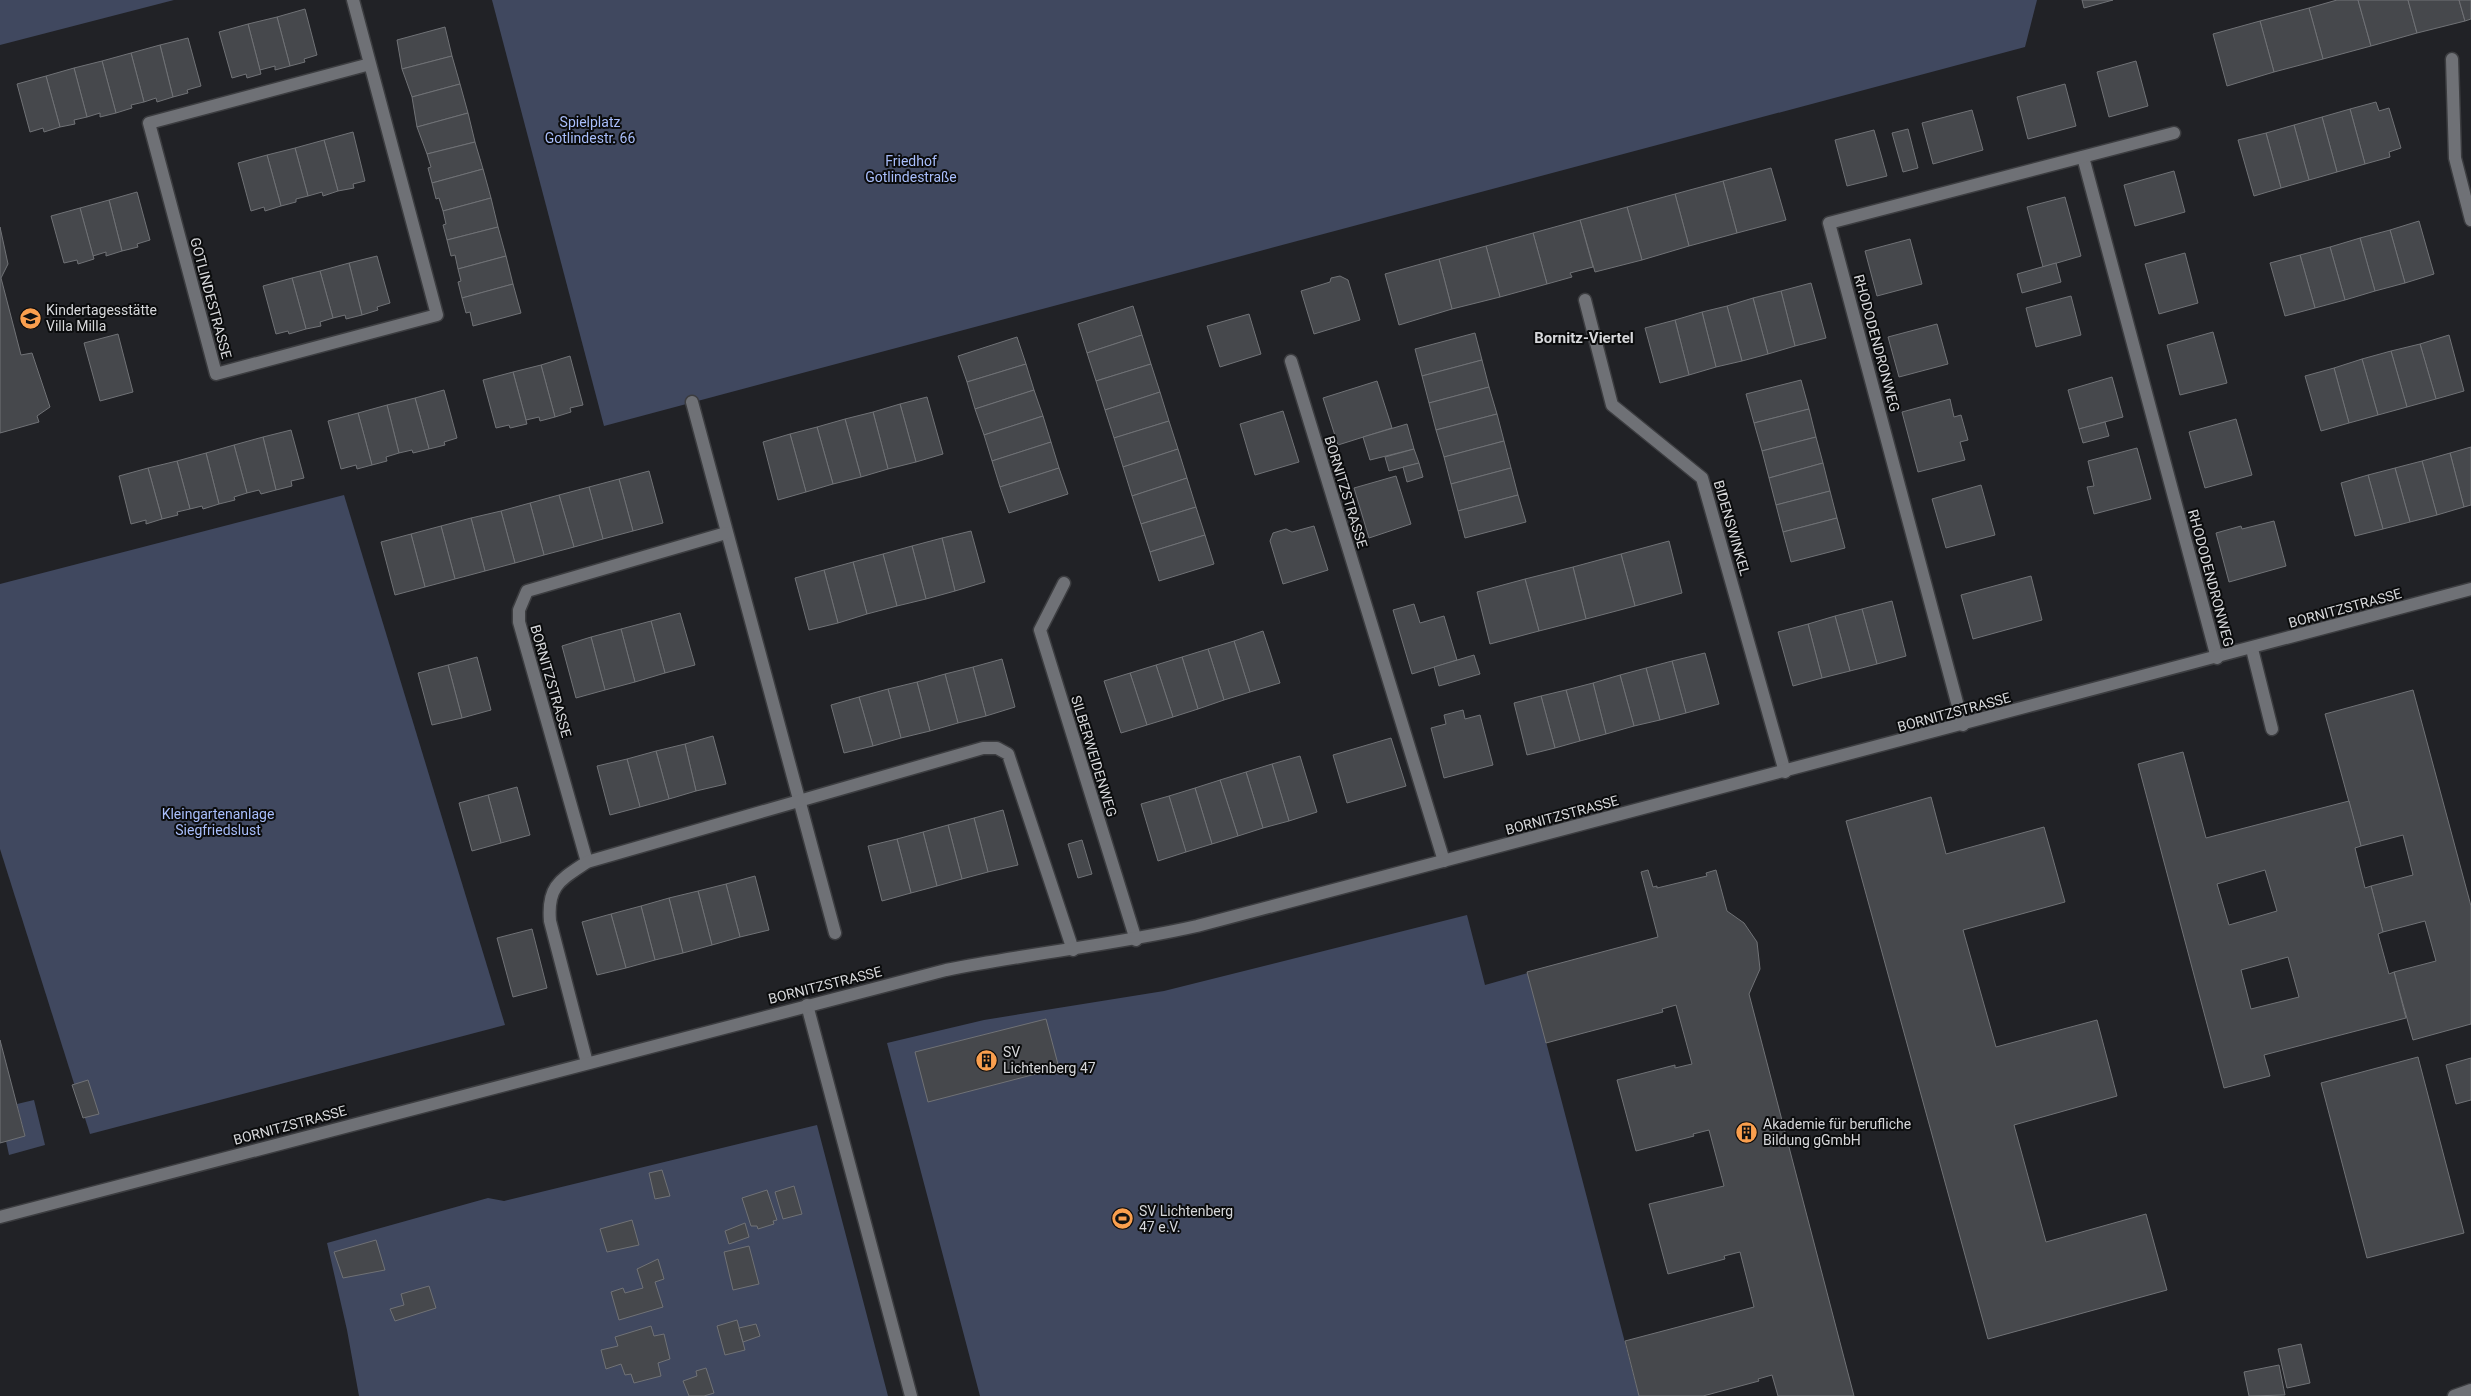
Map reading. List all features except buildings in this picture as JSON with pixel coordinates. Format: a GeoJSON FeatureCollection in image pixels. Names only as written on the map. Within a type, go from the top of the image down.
{"type":"FeatureCollection","features":[{"type":"Feature","properties":{"kind":"street","name":"GOTLINDESTRASSE"},"geometry":{"type":"LineString","coordinates":[[353,0],[438,315],[216,374],[149,123],[370,64]]}},
{"type":"Feature","properties":{"kind":"street"},"geometry":{"type":"LineString","coordinates":[[2452,59],[2455,158],[2471,220]]}},
{"type":"Feature","properties":{"kind":"street","name":"RHODODENDRONWEG"},"geometry":{"type":"LineString","coordinates":[[1963,725],[1829,223],[2174,133]]}},
{"type":"Feature","properties":{"kind":"street","name":"RHODODENDRONWEG"},"geometry":{"type":"LineString","coordinates":[[2083,157],[2218,658]]}},
{"type":"Feature","properties":{"kind":"street","name":"BIDENSWINKEL"},"geometry":{"type":"LineString","coordinates":[[1585,300],[1612,405],[1702,478],[1785,772]]}},
{"type":"Feature","properties":{"kind":"street","name":"BORNITZSTRASSE"},"geometry":{"type":"LineString","coordinates":[[1290,361],[1444,862]]}},
{"type":"Feature","properties":{"kind":"street"},"geometry":{"type":"LineString","coordinates":[[692,402],[835,934]]}},
{"type":"Feature","properties":{"kind":"street","name":"BORNITZSTRASSE"},"geometry":{"type":"LineString","coordinates":[[587,862],[519,622],[520,610],[527,591],[726,533]]}},
{"type":"Feature","properties":{"kind":"street","name":"SILBERWEIDENWEG"},"geometry":{"type":"LineString","coordinates":[[1064,583],[1040,630],[1136,940]]}},
{"type":"Feature","properties":{"kind":"street","name":"BORNITZSTRASSE"},"geometry":{"type":"LineString","coordinates":[[0,1217],[946,970],[999,960],[1136,940],[1444,862],[2252,649],[2471,589]]}},
{"type":"Feature","properties":{"kind":"street"},"geometry":{"type":"LineString","coordinates":[[2252,649],[2272,729]]}},
{"type":"Feature","properties":{"kind":"street"},"geometry":{"type":"LineString","coordinates":[[587,1063],[550,921],[548,902],[555,886],[587,862],[983,748],[997,748],[1008,754],[1073,950]]}},
{"type":"Feature","properties":{"kind":"street"},"geometry":{"type":"LineString","coordinates":[[807,1005],[911,1396]]}},
{"type":"Feature","properties":{"kind":"street"},"geometry":{"type":"LineString","coordinates":[[2454,1396],[2471,1390]]}},
{"type":"Feature","properties":{"kind":"green space"},"geometry":{"type":"Polygon","coordinates":[[[0,0],[174,0],[0,45],[0,0]]]}},
{"type":"Feature","properties":{"kind":"green space","name":"Friedhof Gotlindestraße"},"geometry":{"type":"Polygon","coordinates":[[[492,0],[2037,0],[2025,47],[604,426],[492,0]]]}},
{"type":"Feature","properties":{"kind":"green space","name":"Kleingartenanlage Siegfriedslust"},"geometry":{"type":"Polygon","coordinates":[[[344,495],[505,1025],[90,1134],[0,849],[0,584],[344,495]]]}},
{"type":"Feature","properties":{"kind":"green space"},"geometry":{"type":"Polygon","coordinates":[[[1467,915],[1485,985],[1528,973],[1639,1396],[980,1396],[887,1043],[984,1020],[1164,991],[1467,915]]]}},
{"type":"Feature","properties":{"kind":"green space"},"geometry":{"type":"Polygon","coordinates":[[[34,1100],[45,1145],[9,1155],[6,1141],[25,1136],[17,1104],[34,1100]]]}},
{"type":"Feature","properties":{"kind":"green space"},"geometry":{"type":"Polygon","coordinates":[[[817,1125],[888,1396],[359,1396],[347,1330],[327,1243],[488,1198],[504,1201],[817,1125]]]}},
{"type":"Feature","properties":{"kind":"place","name":"Kindertagesstätte Villa Milla"},"geometry":{"type":"Point","coordinates":[30,318]}},
{"type":"Feature","properties":{"kind":"place","name":"SV Lichtenberg 47"},"geometry":{"type":"Point","coordinates":[987,1060]}},
{"type":"Feature","properties":{"kind":"place","name":"Akademie für berufliche Bildung gGmbH"},"geometry":{"type":"Point","coordinates":[1747,1132]}},
{"type":"Feature","properties":{"kind":"place","name":"SV Lichtenberg 47 e.V."},"geometry":{"type":"Point","coordinates":[1123,1219]}},
{"type":"Feature","properties":{"kind":"district","name":"Bornitz-Viertel"},"geometry":{"type":"Point","coordinates":[1584,338]}},
{"type":"Feature","properties":{"kind":"park label","name":"Spielplatz Gotlindestr. 66"},"geometry":{"type":"Point","coordinates":[590,130]}}]}
